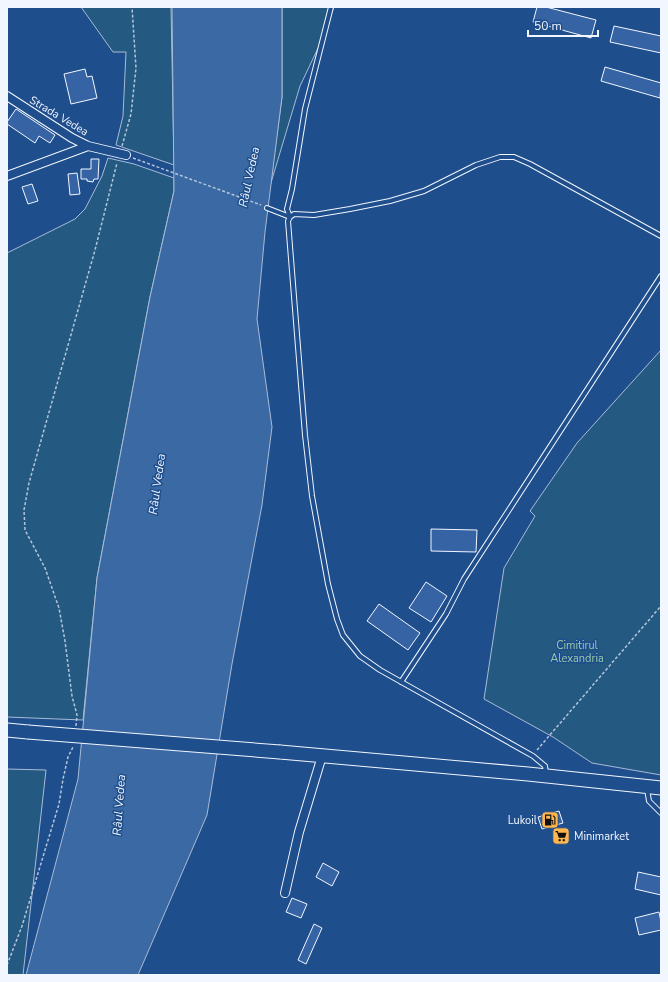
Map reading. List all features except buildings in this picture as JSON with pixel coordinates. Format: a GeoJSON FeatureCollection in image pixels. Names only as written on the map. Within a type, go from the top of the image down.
{"type":"FeatureCollection","features":[{"type":"Feature","properties":{"kind":"main road"},"geometry":{"type":"LineString","coordinates":[[7,730],[280,752],[661,788]]}},
{"type":"Feature","properties":{"kind":"street","name":"Strada Vedea"},"geometry":{"type":"LineString","coordinates":[[7,96],[66,134],[88,146],[123,154]]}},
{"type":"Feature","properties":{"kind":"street"},"geometry":{"type":"LineString","coordinates":[[7,176],[88,146]]}},
{"type":"Feature","properties":{"kind":"street"},"geometry":{"type":"LineString","coordinates":[[285,893],[299,832],[322,756]]}},
{"type":"Feature","properties":{"kind":"lane"},"geometry":{"type":"LineString","coordinates":[[290,217],[287,209],[292,189],[305,109],[331,7]]}},
{"type":"Feature","properties":{"kind":"lane"},"geometry":{"type":"LineString","coordinates":[[546,776],[547,772],[545,766],[533,756],[380,670],[360,656],[343,635],[337,619],[328,584],[312,496],[304,435],[288,221],[294,214],[314,215],[390,201],[424,191],[476,165],[500,157],[514,157],[530,164],[661,236]]}},
{"type":"Feature","properties":{"kind":"lane"},"geometry":{"type":"LineString","coordinates":[[267,208],[290,217]]}},
{"type":"Feature","properties":{"kind":"lane"},"geometry":{"type":"LineString","coordinates":[[401,682],[446,614],[468,573],[661,276]]}},
{"type":"Feature","properties":{"kind":"lane"},"geometry":{"type":"LineString","coordinates":[[647,787],[649,801],[661,813]]}},
{"type":"Feature","properties":{"kind":"path"},"geometry":{"type":"LineString","coordinates":[[76,729],[77,715],[72,696],[66,641],[59,608],[45,568],[25,530],[24,510],[29,483],[123,154],[131,114],[136,68],[132,7]]}},
{"type":"Feature","properties":{"kind":"path"},"geometry":{"type":"LineString","coordinates":[[123,154],[267,208]]}},
{"type":"Feature","properties":{"kind":"path"},"geometry":{"type":"LineString","coordinates":[[533,756],[661,606]]}},
{"type":"Feature","properties":{"kind":"path"},"geometry":{"type":"LineString","coordinates":[[7,965],[22,926],[57,812],[68,757],[75,743]]}},
{"type":"Feature","properties":{"kind":"green space"},"geometry":{"type":"Polygon","coordinates":[[[81,7],[171,7],[174,165],[116,145],[123,116],[126,52],[113,52],[81,7]]]}},
{"type":"Feature","properties":{"kind":"green space"},"geometry":{"type":"Polygon","coordinates":[[[282,7],[334,7],[320,44],[300,86],[270,186],[282,97],[282,7]]]}},
{"type":"Feature","properties":{"kind":"green space"},"geometry":{"type":"Polygon","coordinates":[[[108,158],[134,164],[174,178],[174,191],[150,297],[97,578],[83,720],[7,717],[7,253],[75,219],[85,209],[102,176],[108,158]]]}},
{"type":"Feature","properties":{"kind":"green space","name":"Cimitirul Alexandria"},"geometry":{"type":"Polygon","coordinates":[[[661,350],[661,775],[592,763],[553,737],[484,699],[504,568],[535,516],[530,511],[577,443],[661,350]]]}},
{"type":"Feature","properties":{"kind":"green space"},"geometry":{"type":"Polygon","coordinates":[[[7,769],[46,770],[23,975],[7,975],[7,769]]]}},
{"type":"Feature","properties":{"kind":"water","name":"Râul Vedea"},"geometry":{"type":"Polygon","coordinates":[[[172,7],[282,7],[282,97],[265,232],[257,319],[272,427],[262,505],[232,664],[207,815],[138,975],[26,975],[78,779],[97,578],[150,297],[174,191],[172,7]]]}},
{"type":"Feature","properties":{"kind":"place","name":"Lukoil"},"geometry":{"type":"Point","coordinates":[550,820]}},
{"type":"Feature","properties":{"kind":"place","name":"Minimarket"},"geometry":{"type":"Point","coordinates":[561,836]}}]}
